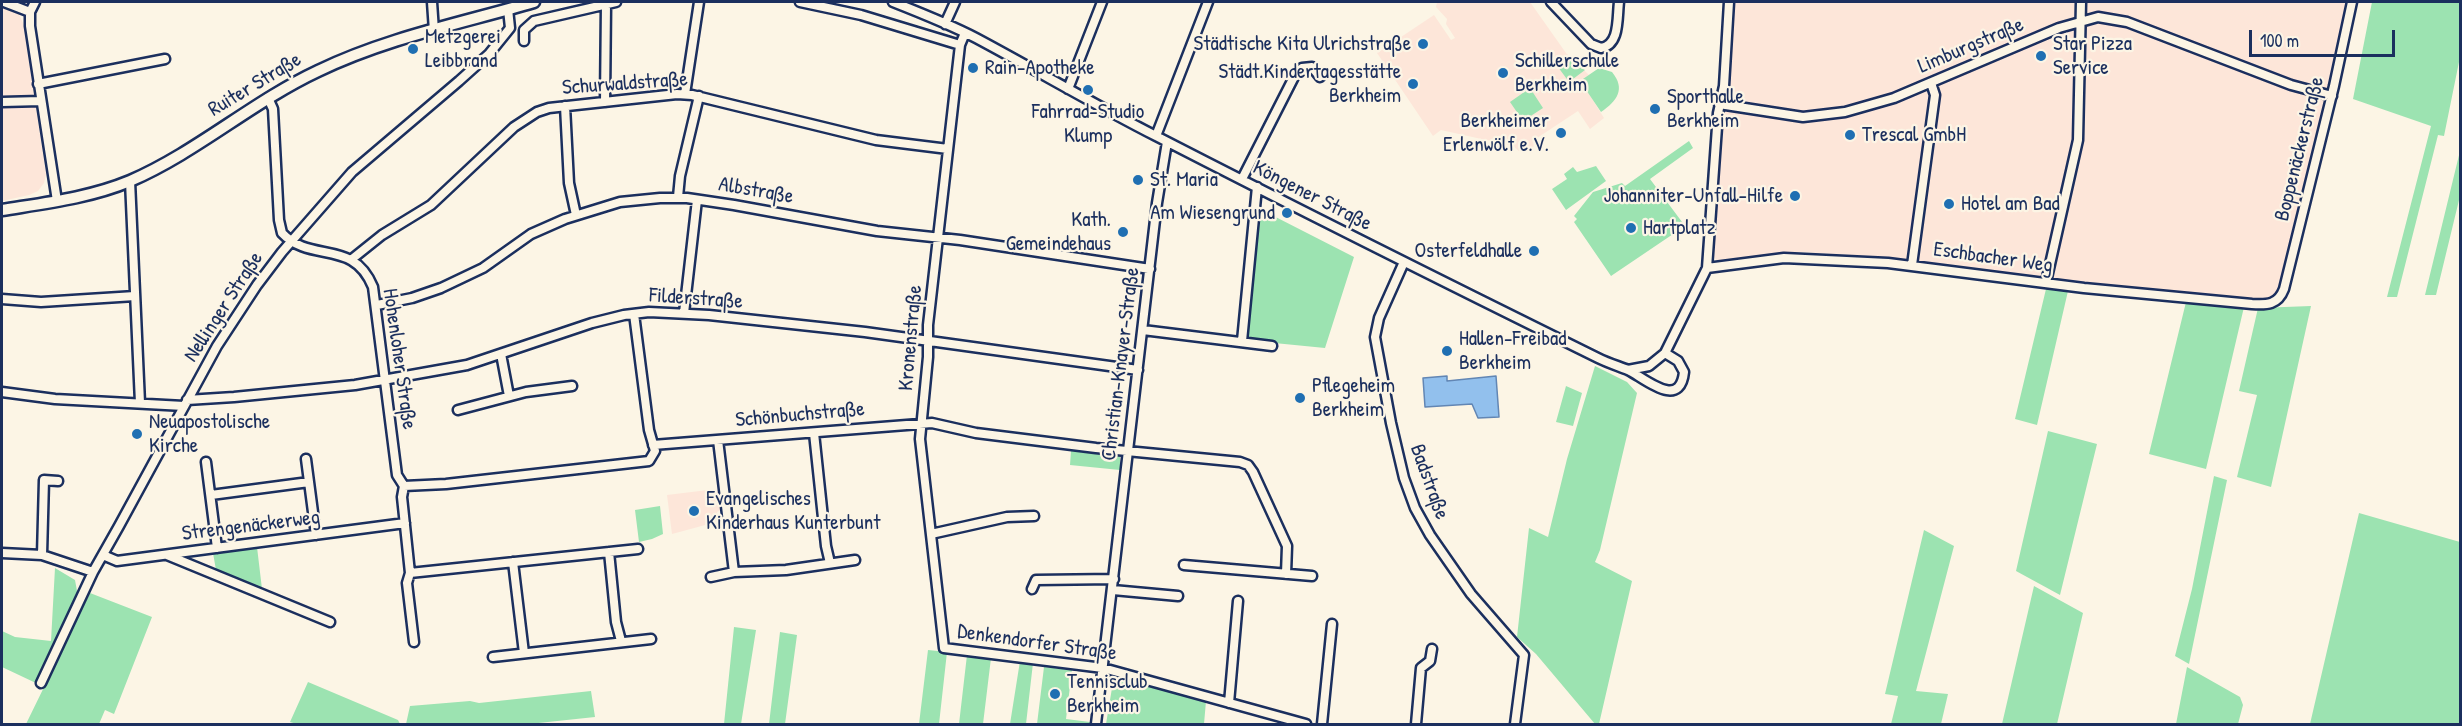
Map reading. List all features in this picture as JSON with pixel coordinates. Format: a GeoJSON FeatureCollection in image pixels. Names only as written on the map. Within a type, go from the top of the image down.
{"type":"FeatureCollection","features":[{"type":"Feature","properties":{"kind":"street"},"geometry":{"type":"LineString","coordinates":[[4,2],[30,12]]}},
{"type":"Feature","properties":{"kind":"street"},"geometry":{"type":"LineString","coordinates":[[35,2],[30,12],[30,26],[57,201]]}},
{"type":"Feature","properties":{"kind":"street"},"geometry":{"type":"LineString","coordinates":[[432,2],[434,30]]}},
{"type":"Feature","properties":{"kind":"street","name":"Ruiter Straße"},"geometry":{"type":"LineString","coordinates":[[2,210],[92,194],[130,181],[163,164],[268,98],[352,56],[534,2]]}},
{"type":"Feature","properties":{"kind":"street"},"geometry":{"type":"LineString","coordinates":[[524,41],[524,30],[531,22],[616,2]]}},
{"type":"Feature","properties":{"kind":"street"},"geometry":{"type":"LineString","coordinates":[[685,94],[699,2]]}},
{"type":"Feature","properties":{"kind":"street"},"geometry":{"type":"LineString","coordinates":[[800,2],[845,11],[960,45]]}},
{"type":"Feature","properties":{"kind":"street","name":"Köngener Straße"},"geometry":{"type":"LineString","coordinates":[[893,2],[965,33],[1167,142],[1538,329],[1617,367],[1628,370],[1660,389],[1675,389],[1683,380],[1684,372],[1678,361],[1665,353]]}},
{"type":"Feature","properties":{"kind":"street"},"geometry":{"type":"LineString","coordinates":[[945,24],[955,2]]}},
{"type":"Feature","properties":{"kind":"street"},"geometry":{"type":"LineString","coordinates":[[1068,89],[1102,2]]}},
{"type":"Feature","properties":{"kind":"street"},"geometry":{"type":"LineString","coordinates":[[1156,136],[1208,2]]}},
{"type":"Feature","properties":{"kind":"street"},"geometry":{"type":"LineString","coordinates":[[1551,2],[1591,44],[1601,48],[1609,46],[1614,40],[1619,2]]}},
{"type":"Feature","properties":{"kind":"street"},"geometry":{"type":"LineString","coordinates":[[1628,370],[1649,366],[1665,353],[1707,268],[1729,2]]}},
{"type":"Feature","properties":{"kind":"street"},"geometry":{"type":"LineString","coordinates":[[2046,282],[2078,140],[2081,2]]}},
{"type":"Feature","properties":{"kind":"street","name":"Boppenäckerstraße"},"geometry":{"type":"LineString","coordinates":[[2274,302],[2284,289],[2332,96],[2352,2]]}},
{"type":"Feature","properties":{"kind":"street"},"geometry":{"type":"LineString","coordinates":[[605,102],[606,4]]}},
{"type":"Feature","properties":{"kind":"street","name":"Nellinger Straße"},"geometry":{"type":"LineString","coordinates":[[41,683],[93,572],[238,312],[282,252],[352,172],[489,54],[510,28],[508,9]]}},
{"type":"Feature","properties":{"kind":"street","name":"Limburgstraße"},"geometry":{"type":"LineString","coordinates":[[1719,104],[1790,116],[1824,116],[1885,101],[2080,20],[2098,17],[2127,22],[2291,85],[2332,96]]}},
{"type":"Feature","properties":{"kind":"street","name":"Kronenstraße"},"geometry":{"type":"LineString","coordinates":[[944,648],[920,445],[928,325],[960,45],[965,33]]}},
{"type":"Feature","properties":{"kind":"street"},"geometry":{"type":"LineString","coordinates":[[38,84],[165,59]]}},
{"type":"Feature","properties":{"kind":"street"},"geometry":{"type":"LineString","coordinates":[[1242,179],[1296,73],[1302,68],[1312,67],[1320,77]]}},
{"type":"Feature","properties":{"kind":"street"},"geometry":{"type":"LineString","coordinates":[[1912,265],[1935,95],[1931,83]]}},
{"type":"Feature","properties":{"kind":"street","name":"Schurwaldstraße"},"geometry":{"type":"LineString","coordinates":[[352,258],[382,235],[431,205],[521,122],[544,109],[685,94],[876,140],[948,149]]}},
{"type":"Feature","properties":{"kind":"street"},"geometry":{"type":"LineString","coordinates":[[678,197],[680,176],[699,96]]}},
{"type":"Feature","properties":{"kind":"street"},"geometry":{"type":"LineString","coordinates":[[268,98],[273,109],[279,224],[284,235],[315,250],[352,258]]}},
{"type":"Feature","properties":{"kind":"street"},"geometry":{"type":"LineString","coordinates":[[2,102],[41,101]]}},
{"type":"Feature","properties":{"kind":"street"},"geometry":{"type":"LineString","coordinates":[[565,106],[569,183],[576,215]]}},
{"type":"Feature","properties":{"kind":"street","name":"Christian-Knayer-Straße"},"geometry":{"type":"LineString","coordinates":[[1096,724],[1167,142]]}},
{"type":"Feature","properties":{"kind":"street"},"geometry":{"type":"LineString","coordinates":[[130,181],[140,403]]}},
{"type":"Feature","properties":{"kind":"street"},"geometry":{"type":"LineString","coordinates":[[1242,341],[1257,188]]}},
{"type":"Feature","properties":{"kind":"street","name":"Albstraße"},"geometry":{"type":"LineString","coordinates":[[377,305],[412,298],[450,284],[483,268],[537,231],[576,215],[627,201],[678,197],[877,231],[1150,269]]}},
{"type":"Feature","properties":{"kind":"street"},"geometry":{"type":"LineString","coordinates":[[684,313],[697,200]]}},
{"type":"Feature","properties":{"kind":"street","name":"Hohenloher Straße"},"geometry":{"type":"LineString","coordinates":[[352,258],[372,283],[377,305],[397,475],[404,486],[402,494],[410,573],[407,583],[414,642]]}},
{"type":"Feature","properties":{"kind":"street","name":"Eschbacher Weg"},"geometry":{"type":"LineString","coordinates":[[1707,268],[1784,258],[1912,265],[2127,293],[2267,305],[2274,302]]}},
{"type":"Feature","properties":{"kind":"street","name":"Badstraße"},"geometry":{"type":"LineString","coordinates":[[1404,262],[1379,318],[1375,337],[1398,454],[1412,501],[1430,535],[1471,594],[1524,655],[1515,724]]}},
{"type":"Feature","properties":{"kind":"street"},"geometry":{"type":"LineString","coordinates":[[2,299],[41,302],[135,296]]}},
{"type":"Feature","properties":{"kind":"street","name":"Filderstraße"},"geometry":{"type":"LineString","coordinates":[[2,392],[55,399],[140,403],[186,403],[286,393],[385,380],[467,365],[592,323],[634,314],[684,313],[928,340],[1138,370]]}},
{"type":"Feature","properties":{"kind":"street"},"geometry":{"type":"LineString","coordinates":[[404,486],[645,462],[652,457],[655,451],[634,314]]}},
{"type":"Feature","properties":{"kind":"street"},"geometry":{"type":"LineString","coordinates":[[1143,330],[1272,346]]}},
{"type":"Feature","properties":{"kind":"street"},"geometry":{"type":"LineString","coordinates":[[501,354],[509,396]]}},
{"type":"Feature","properties":{"kind":"street"},"geometry":{"type":"LineString","coordinates":[[458,410],[509,396],[572,386]]}},
{"type":"Feature","properties":{"kind":"street","name":"Schönbuchstraße"},"geometry":{"type":"LineString","coordinates":[[653,445],[936,423],[976,433],[1128,452],[1240,462],[1248,465],[1287,546],[1286,574]]}},
{"type":"Feature","properties":{"kind":"street"},"geometry":{"type":"LineString","coordinates":[[814,433],[826,546],[830,563]]}},
{"type":"Feature","properties":{"kind":"street"},"geometry":{"type":"LineString","coordinates":[[718,441],[734,572]]}},
{"type":"Feature","properties":{"kind":"street"},"geometry":{"type":"LineString","coordinates":[[306,459],[316,535]]}},
{"type":"Feature","properties":{"kind":"street"},"geometry":{"type":"LineString","coordinates":[[206,462],[217,548]]}},
{"type":"Feature","properties":{"kind":"street"},"geometry":{"type":"LineString","coordinates":[[42,555],[44,480],[58,481]]}},
{"type":"Feature","properties":{"kind":"street"},"geometry":{"type":"LineString","coordinates":[[211,495],[309,482]]}},
{"type":"Feature","properties":{"kind":"street"},"geometry":{"type":"LineString","coordinates":[[931,534],[1007,517],[1034,516]]}},
{"type":"Feature","properties":{"kind":"street","name":"Strengenäckerweg"},"geometry":{"type":"LineString","coordinates":[[103,555],[117,561],[405,524]]}},
{"type":"Feature","properties":{"kind":"street"},"geometry":{"type":"LineString","coordinates":[[410,573],[638,549]]}},
{"type":"Feature","properties":{"kind":"street"},"geometry":{"type":"LineString","coordinates":[[609,552],[616,622],[621,641]]}},
{"type":"Feature","properties":{"kind":"street"},"geometry":{"type":"LineString","coordinates":[[2,553],[42,555],[93,572]]}},
{"type":"Feature","properties":{"kind":"street"},"geometry":{"type":"LineString","coordinates":[[166,555],[330,622]]}},
{"type":"Feature","properties":{"kind":"street"},"geometry":{"type":"LineString","coordinates":[[711,577],[734,572],[786,570],[855,560]]}},
{"type":"Feature","properties":{"kind":"street"},"geometry":{"type":"LineString","coordinates":[[513,562],[524,653]]}},
{"type":"Feature","properties":{"kind":"street"},"geometry":{"type":"LineString","coordinates":[[1184,565],[1312,576]]}},
{"type":"Feature","properties":{"kind":"street"},"geometry":{"type":"LineString","coordinates":[[1032,589],[1035,580],[1114,579]]}},
{"type":"Feature","properties":{"kind":"street"},"geometry":{"type":"LineString","coordinates":[[1113,590],[1178,596]]}},
{"type":"Feature","properties":{"kind":"street"},"geometry":{"type":"LineString","coordinates":[[1229,703],[1239,601]]}},
{"type":"Feature","properties":{"kind":"street"},"geometry":{"type":"LineString","coordinates":[[1322,724],[1332,624]]}},
{"type":"Feature","properties":{"kind":"street"},"geometry":{"type":"LineString","coordinates":[[494,657],[651,639]]}},
{"type":"Feature","properties":{"kind":"street","name":"Denkendorfer Straße"},"geometry":{"type":"LineString","coordinates":[[944,648],[1103,668],[1306,724]]}},
{"type":"Feature","properties":{"kind":"street"},"geometry":{"type":"LineString","coordinates":[[1416,724],[1421,668],[1430,661],[1432,649]]}},
{"type":"Feature","properties":{"kind":"shaded area","name":"Schillerschule Berkheim"},"geometry":{"type":"Polygon","coordinates":[[[1437,2],[1530,2],[1566,53],[1589,75],[1581,81],[1604,118],[1590,129],[1578,111],[1537,138],[1534,141],[1533,150],[1519,151],[1513,146],[1441,130],[1433,136],[1377,53],[1434,15],[1451,40],[1455,38],[1446,24],[1447,19],[1436,7],[1437,2]]]}},
{"type":"Feature","properties":{"kind":"shaded area"},"geometry":{"type":"Polygon","coordinates":[[[1733,2],[2348,2],[2331,82],[2279,288],[2268,298],[2250,298],[2099,284],[1903,259],[1802,252],[1775,253],[1718,262],[1714,257],[1718,185],[1723,118],[1727,99],[1733,2]]]}},
{"type":"Feature","properties":{"kind":"shaded area"},"geometry":{"type":"Polygon","coordinates":[[[2,6],[18,12],[23,23],[46,174],[44,183],[38,191],[2,201],[2,6]]]}},
{"type":"Feature","properties":{"kind":"shaded area","name":"Evangelisches Kinderhaus Kunterbunt"},"geometry":{"type":"Polygon","coordinates":[[[716,489],[719,492],[721,510],[717,512],[720,521],[672,534],[667,495],[716,489]]]}},
{"type":"Feature","properties":{"kind":"green space"},"geometry":{"type":"Polygon","coordinates":[[[2372,2],[2460,2],[2460,57],[2444,136],[2438,135],[2397,297],[2387,297],[2431,126],[2353,99],[2372,2]]]}},
{"type":"Feature","properties":{"kind":"green space"},"geometry":{"type":"Polygon","coordinates":[[[1571,57],[1585,70],[1569,82],[1558,67],[1571,57]]]}},
{"type":"Feature","properties":{"kind":"green space"},"geometry":{"type":"Polygon","coordinates":[[[1599,68],[1612,72],[1619,89],[1615,99],[1601,112],[1580,81],[1599,68]]]}},
{"type":"Feature","properties":{"kind":"green space"},"geometry":{"type":"Polygon","coordinates":[[[1530,88],[1543,108],[1523,121],[1510,102],[1530,88]]]}},
{"type":"Feature","properties":{"kind":"green space","name":"Hartplatz"},"geometry":{"type":"Polygon","coordinates":[[[1689,141],[1693,148],[1650,179],[1685,226],[1611,276],[1574,222],[1577,219],[1574,216],[1593,192],[1622,183],[1625,186],[1689,141]]]}},
{"type":"Feature","properties":{"kind":"green space"},"geometry":{"type":"Polygon","coordinates":[[[2460,151],[2460,196],[2436,295],[2425,295],[2460,151]]]}},
{"type":"Feature","properties":{"kind":"green space"},"geometry":{"type":"Polygon","coordinates":[[[1596,166],[1606,181],[1566,210],[1552,189],[1567,179],[1564,174],[1573,167],[1577,172],[1596,166]]]}},
{"type":"Feature","properties":{"kind":"green space"},"geometry":{"type":"Polygon","coordinates":[[[1258,208],[1354,257],[1325,348],[1254,341],[1247,336],[1258,208]]]}},
{"type":"Feature","properties":{"kind":"green space"},"geometry":{"type":"Polygon","coordinates":[[[2046,289],[2068,291],[2037,425],[2015,419],[2046,289]]]}},
{"type":"Feature","properties":{"kind":"green space"},"geometry":{"type":"Polygon","coordinates":[[[2186,302],[2244,307],[2206,469],[2149,454],[2186,302]]]}},
{"type":"Feature","properties":{"kind":"green space"},"geometry":{"type":"Polygon","coordinates":[[[2311,306],[2271,487],[2237,477],[2257,395],[2239,391],[2258,308],[2311,306]]]}},
{"type":"Feature","properties":{"kind":"green space"},"geometry":{"type":"Polygon","coordinates":[[[1595,366],[1627,382],[1637,393],[1600,550],[1595,562],[1632,581],[1599,724],[1595,724],[1536,654],[1517,637],[1529,528],[1548,537],[1567,459],[1595,366]]]}},
{"type":"Feature","properties":{"kind":"green space"},"geometry":{"type":"Polygon","coordinates":[[[1566,386],[1582,393],[1573,426],[1556,422],[1566,386]]]}},
{"type":"Feature","properties":{"kind":"green space"},"geometry":{"type":"Polygon","coordinates":[[[2048,431],[2097,444],[2060,595],[2016,571],[2048,431]]]}},
{"type":"Feature","properties":{"kind":"green space"},"geometry":{"type":"Polygon","coordinates":[[[1071,451],[1120,456],[1120,470],[1070,465],[1071,451]]]}},
{"type":"Feature","properties":{"kind":"green space"},"geometry":{"type":"Polygon","coordinates":[[[2214,476],[2227,480],[2189,664],[2175,656],[2192,589],[2214,476]]]}},
{"type":"Feature","properties":{"kind":"green space"},"geometry":{"type":"Polygon","coordinates":[[[660,506],[663,534],[639,542],[635,510],[660,506]]]}},
{"type":"Feature","properties":{"kind":"green space"},"geometry":{"type":"Polygon","coordinates":[[[2359,513],[2460,542],[2460,724],[2310,724],[2359,513]]]}},
{"type":"Feature","properties":{"kind":"green space"},"geometry":{"type":"Polygon","coordinates":[[[1924,530],[1954,546],[1916,691],[1948,694],[1941,724],[1891,724],[1898,696],[1885,694],[1924,530]]]}},
{"type":"Feature","properties":{"kind":"green space"},"geometry":{"type":"Polygon","coordinates":[[[257,547],[262,589],[216,570],[213,553],[257,547]]]}},
{"type":"Feature","properties":{"kind":"green space"},"geometry":{"type":"Polygon","coordinates":[[[55,568],[75,580],[79,592],[38,684],[2,667],[2,631],[15,637],[51,641],[55,568]]]}},
{"type":"Feature","properties":{"kind":"green space"},"geometry":{"type":"Polygon","coordinates":[[[2034,586],[2083,613],[2057,724],[2002,724],[2034,586]]]}},
{"type":"Feature","properties":{"kind":"green space"},"geometry":{"type":"Polygon","coordinates":[[[90,593],[152,617],[114,714],[105,710],[99,724],[26,724],[90,593]]]}},
{"type":"Feature","properties":{"kind":"green space"},"geometry":{"type":"Polygon","coordinates":[[[734,627],[756,630],[741,724],[724,724],[734,627]]]}},
{"type":"Feature","properties":{"kind":"green space"},"geometry":{"type":"Polygon","coordinates":[[[780,632],[797,635],[785,724],[769,724],[780,632]]]}},
{"type":"Feature","properties":{"kind":"green space"},"geometry":{"type":"Polygon","coordinates":[[[928,650],[947,652],[939,724],[919,724],[928,650]]]}},
{"type":"Feature","properties":{"kind":"green space"},"geometry":{"type":"Polygon","coordinates":[[[967,655],[991,658],[983,724],[959,724],[967,655]]]}},
{"type":"Feature","properties":{"kind":"green space"},"geometry":{"type":"Polygon","coordinates":[[[1020,661],[1033,663],[1026,724],[1010,724],[1020,661]]]}},
{"type":"Feature","properties":{"kind":"green space","name":"Tennisclub Berkheim"},"geometry":{"type":"Polygon","coordinates":[[[1044,667],[1072,670],[1066,719],[1090,722],[1090,724],[1037,724],[1044,667]]]}},
{"type":"Feature","properties":{"kind":"green space"},"geometry":{"type":"Polygon","coordinates":[[[2187,667],[2240,697],[2243,705],[2238,724],[2176,724],[2187,667]]]}},
{"type":"Feature","properties":{"kind":"green space"},"geometry":{"type":"Polygon","coordinates":[[[1114,676],[1206,701],[1204,724],[1106,724],[1114,676]]]}},
{"type":"Feature","properties":{"kind":"green space"},"geometry":{"type":"Polygon","coordinates":[[[308,682],[398,720],[400,724],[297,724],[290,722],[308,682]]]}},
{"type":"Feature","properties":{"kind":"green space"},"geometry":{"type":"Polygon","coordinates":[[[591,691],[595,717],[529,724],[406,724],[410,706],[470,701],[479,703],[591,691]]]}},
{"type":"Feature","properties":{"kind":"water"},"geometry":{"type":"Polygon","coordinates":[[[1447,376],[1447,381],[1496,376],[1499,417],[1478,418],[1472,404],[1425,407],[1423,378],[1447,376]]]}},
{"type":"Feature","properties":{"kind":"place","name":"Städtische Kita Ulrichstraße"},"geometry":{"type":"Point","coordinates":[1423,44]}},
{"type":"Feature","properties":{"kind":"place","name":"Metzgerei Leibbrand"},"geometry":{"type":"Point","coordinates":[413,49]}},
{"type":"Feature","properties":{"kind":"place","name":"Star Pizza Service"},"geometry":{"type":"Point","coordinates":[2041,56]}},
{"type":"Feature","properties":{"kind":"place","name":"Rain-Apotheke"},"geometry":{"type":"Point","coordinates":[973,68]}},
{"type":"Feature","properties":{"kind":"place","name":"Schillerschule Berkheim"},"geometry":{"type":"Point","coordinates":[1503,73]}},
{"type":"Feature","properties":{"kind":"place","name":"Städt.Kindertagesstätte Berkheim"},"geometry":{"type":"Point","coordinates":[1413,84]}},
{"type":"Feature","properties":{"kind":"place","name":"Fahrrad-Studio Klump"},"geometry":{"type":"Point","coordinates":[1088,90]}},
{"type":"Feature","properties":{"kind":"place","name":"Sporthalle Berkheim"},"geometry":{"type":"Point","coordinates":[1655,109]}},
{"type":"Feature","properties":{"kind":"place","name":"Berkheimer Erlenwölf e.V."},"geometry":{"type":"Point","coordinates":[1561,133]}},
{"type":"Feature","properties":{"kind":"place","name":"Trescal GmbH"},"geometry":{"type":"Point","coordinates":[1850,135]}},
{"type":"Feature","properties":{"kind":"place","name":"St. Maria"},"geometry":{"type":"Point","coordinates":[1138,180]}},
{"type":"Feature","properties":{"kind":"place","name":"Johanniter-Unfall-Hilfe"},"geometry":{"type":"Point","coordinates":[1795,196]}},
{"type":"Feature","properties":{"kind":"place","name":"Hotel am Bad"},"geometry":{"type":"Point","coordinates":[1949,204]}},
{"type":"Feature","properties":{"kind":"place","name":"Am Wiesengrund"},"geometry":{"type":"Point","coordinates":[1287,213]}},
{"type":"Feature","properties":{"kind":"place","name":"Hartplatz"},"geometry":{"type":"Point","coordinates":[1631,228]}},
{"type":"Feature","properties":{"kind":"place","name":"Kath. Gemeindehaus"},"geometry":{"type":"Point","coordinates":[1123,232]}},
{"type":"Feature","properties":{"kind":"place","name":"Osterfeldhalle"},"geometry":{"type":"Point","coordinates":[1534,251]}},
{"type":"Feature","properties":{"kind":"place","name":"Hallen-Freibad Berkheim"},"geometry":{"type":"Point","coordinates":[1447,351]}},
{"type":"Feature","properties":{"kind":"place","name":"Pflegeheim Berkheim"},"geometry":{"type":"Point","coordinates":[1300,398]}},
{"type":"Feature","properties":{"kind":"place","name":"Neuapostolische Kirche"},"geometry":{"type":"Point","coordinates":[137,434]}},
{"type":"Feature","properties":{"kind":"place","name":"Evangelisches Kinderhaus Kunterbunt"},"geometry":{"type":"Point","coordinates":[694,511]}},
{"type":"Feature","properties":{"kind":"place","name":"Tennisclub Berkheim"},"geometry":{"type":"Point","coordinates":[1055,694]}}]}
